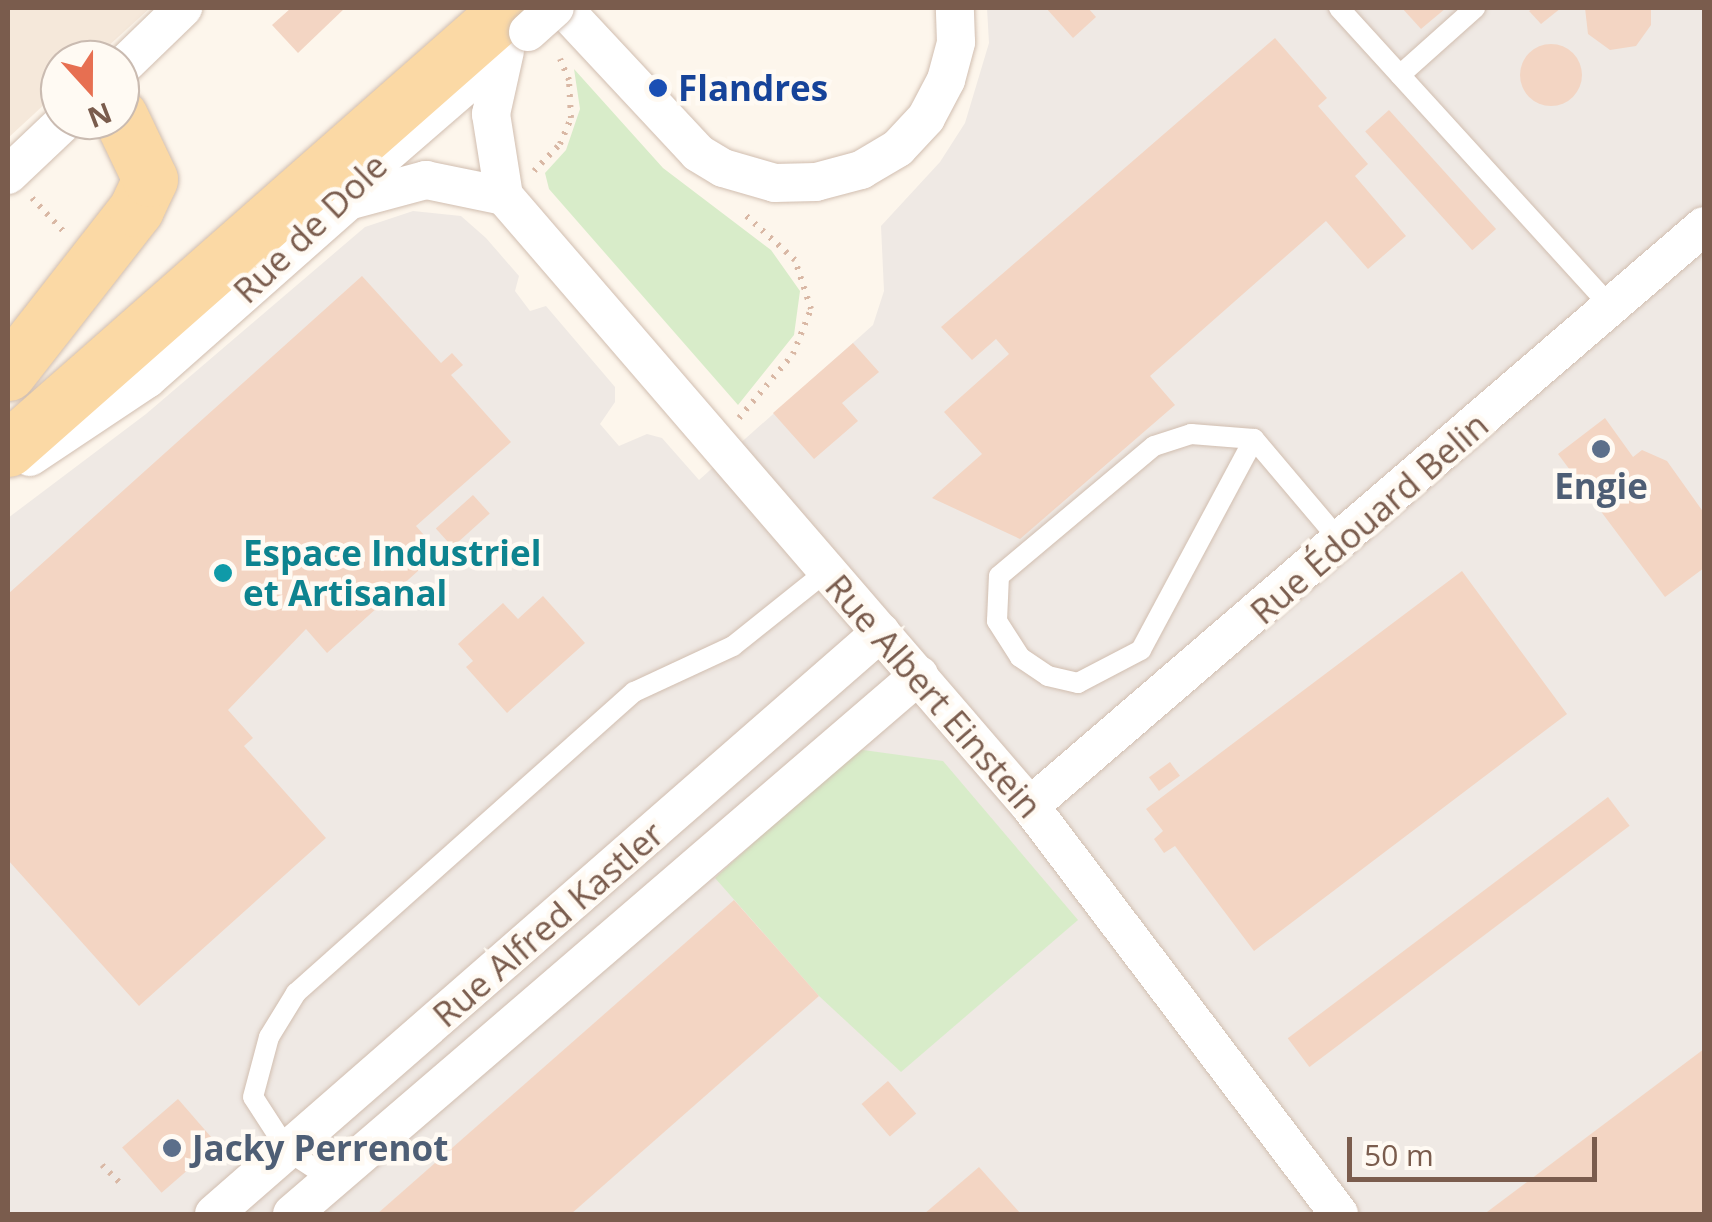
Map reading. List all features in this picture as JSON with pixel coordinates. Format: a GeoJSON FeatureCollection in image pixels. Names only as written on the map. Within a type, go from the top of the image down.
{"type":"FeatureCollection","features":[{"type":"Feature","properties":{"kind":"main road","name":"Rue de Dole"},"geometry":{"type":"LineString","coordinates":[[8,405],[454,8]]}},
{"type":"Feature","properties":{"kind":"main road","name":"Rue de Dole"},"geometry":{"type":"LineString","coordinates":[[8,449],[541,25]]}},
{"type":"Feature","properties":{"kind":"main road"},"geometry":{"type":"LineString","coordinates":[[8,373],[136,209],[150,178],[132,140]]}},
{"type":"Feature","properties":{"kind":"street"},"geometry":{"type":"LineString","coordinates":[[140,50],[183,8]]}},
{"type":"Feature","properties":{"kind":"street"},"geometry":{"type":"LineString","coordinates":[[348,201],[426,180],[515,188],[491,114],[541,25],[698,152],[746,177],[816,182],[862,170],[898,148],[926,118],[946,80],[956,42],[955,8]]}},
{"type":"Feature","properties":{"kind":"street","name":"Rue de Dole"},"geometry":{"type":"LineString","coordinates":[[8,472],[147,379],[348,201],[368,170],[541,25]]}},
{"type":"Feature","properties":{"kind":"street"},"geometry":{"type":"LineString","coordinates":[[8,174],[45,140]]}},
{"type":"Feature","properties":{"kind":"street","name":"Rue Albert Einstein"},"geometry":{"type":"LineString","coordinates":[[515,188],[715,444],[1030,806],[1339,1214]]}},
{"type":"Feature","properties":{"kind":"street","name":"Rue Édouard Belin"},"geometry":{"type":"LineString","coordinates":[[1030,806],[1704,226]]}},
{"type":"Feature","properties":{"kind":"street","name":"Rue Alfred Kastler"},"geometry":{"type":"LineString","coordinates":[[214,1214],[881,632]]}},
{"type":"Feature","properties":{"kind":"street","name":"Rue Alfred Kastler"},"geometry":{"type":"LineString","coordinates":[[292,1214],[919,675]]}},
{"type":"Feature","properties":{"kind":"lane"},"geometry":{"type":"LineString","coordinates":[[1340,8],[1612,308]]}},
{"type":"Feature","properties":{"kind":"lane"},"geometry":{"type":"LineString","coordinates":[[1400,74],[1475,8]]}},
{"type":"Feature","properties":{"kind":"lane"},"geometry":{"type":"LineString","coordinates":[[1254,439],[1141,650],[1078,683],[1048,676],[1020,657],[997,621],[999,576],[1154,446],[1191,434],[1254,439],[1341,542]]}},
{"type":"Feature","properties":{"kind":"lane"},"geometry":{"type":"LineString","coordinates":[[332,1180],[288,1152],[253,1097],[269,1037],[296,993],[634,692],[733,646],[827,571]]}},
{"type":"Feature","properties":{"kind":"path"},"geometry":{"type":"LineString","coordinates":[[515,188],[560,144],[572,118],[569,80],[541,25]]}},
{"type":"Feature","properties":{"kind":"path"},"geometry":{"type":"LineString","coordinates":[[8,174],[65,233],[54,244]]}},
{"type":"Feature","properties":{"kind":"path"},"geometry":{"type":"LineString","coordinates":[[715,444],[794,354],[811,309],[806,279],[795,260],[734,207]]}},
{"type":"Feature","properties":{"kind":"path"},"geometry":{"type":"LineString","coordinates":[[102,1165],[119,1182]]}},
{"type":"Feature","properties":{"kind":"shaded area"},"geometry":{"type":"Polygon","coordinates":[[[8,8],[150,8],[115,40],[40,40],[40,108],[8,138],[8,8]]]}},
{"type":"Feature","properties":{"kind":"shaded area"},"geometry":{"type":"Polygon","coordinates":[[[987,8],[1704,8],[1704,1214],[8,1214],[8,518],[146,414],[365,227],[413,211],[461,216],[486,238],[519,276],[515,291],[530,311],[546,306],[615,387],[615,402],[600,424],[619,446],[647,434],[662,438],[699,480],[873,325],[884,291],[881,226],[940,162],[965,123],[989,43],[987,8]]]}},
{"type":"Feature","properties":{"kind":"green space"},"geometry":{"type":"Polygon","coordinates":[[[574,69],[663,168],[771,250],[800,291],[794,335],[738,405],[549,189],[545,173],[566,150],[580,109],[574,69]]]}},
{"type":"Feature","properties":{"kind":"green space"},"geometry":{"type":"Polygon","coordinates":[[[856,749],[943,761],[1078,920],[901,1072],[819,996],[715,878],[856,749]]]}},
{"type":"Feature","properties":{"kind":"building"},"geometry":{"type":"Polygon","coordinates":[[[291,8],[345,8],[298,53],[272,25],[291,8]]]}},
{"type":"Feature","properties":{"kind":"building"},"geometry":{"type":"Polygon","coordinates":[[[1046,8],[1088,8],[1096,17],[1073,38],[1046,8]]]}},
{"type":"Feature","properties":{"kind":"building"},"geometry":{"type":"Polygon","coordinates":[[[1402,8],[1446,8],[1421,29],[1402,8]]]}},
{"type":"Feature","properties":{"kind":"building"},"geometry":{"type":"Polygon","coordinates":[[[1561,8],[1541,24],[1529,11],[1561,8]]]}},
{"type":"Feature","properties":{"kind":"building"},"geometry":{"type":"Polygon","coordinates":[[[1585,8],[1651,8],[1651,25],[1636,46],[1610,50],[1588,34],[1585,8]]]}},
{"type":"Feature","properties":{"kind":"building"},"geometry":{"type":"Polygon","coordinates":[[[1275,38],[1327,98],[1318,106],[1368,164],[1355,176],[1406,236],[1368,269],[1326,221],[1150,376],[1175,405],[1020,539],[932,498],[982,454],[944,412],[1009,354],[996,339],[972,360],[941,327],[1275,38]]]}},
{"type":"Feature","properties":{"kind":"building"},"geometry":{"type":"Polygon","coordinates":[[[1551,44],[1573,53],[1582,75],[1573,97],[1551,106],[1529,97],[1520,75],[1529,53],[1551,44]]]}},
{"type":"Feature","properties":{"kind":"building"},"geometry":{"type":"Polygon","coordinates":[[[1389,110],[1496,229],[1472,250],[1365,131],[1389,110]]]}},
{"type":"Feature","properties":{"kind":"building","name":"Espace Industriel et Artisanal"},"geometry":{"type":"Polygon","coordinates":[[[362,276],[441,363],[452,353],[463,365],[451,375],[511,442],[416,526],[439,552],[327,653],[306,629],[228,710],[253,738],[244,746],[326,838],[139,1006],[8,860],[8,594],[362,276]]]}},
{"type":"Feature","properties":{"kind":"building"},"geometry":{"type":"Polygon","coordinates":[[[853,343],[879,372],[842,403],[858,421],[814,459],[773,413],[853,343]]]}},
{"type":"Feature","properties":{"kind":"building"},"geometry":{"type":"Polygon","coordinates":[[[1605,418],[1633,457],[1642,450],[1667,461],[1704,513],[1704,568],[1665,597],[1558,454],[1605,418]]]}},
{"type":"Feature","properties":{"kind":"building"},"geometry":{"type":"Polygon","coordinates":[[[473,495],[490,514],[453,547],[436,528],[473,495]]]}},
{"type":"Feature","properties":{"kind":"building"},"geometry":{"type":"Polygon","coordinates":[[[1462,571],[1567,714],[1254,951],[1175,846],[1164,853],[1154,839],[1163,831],[1146,809],[1462,571]]]}},
{"type":"Feature","properties":{"kind":"building"},"geometry":{"type":"Polygon","coordinates":[[[543,596],[585,643],[507,713],[466,667],[473,661],[458,644],[503,603],[518,619],[543,596]]]}},
{"type":"Feature","properties":{"kind":"building"},"geometry":{"type":"Polygon","coordinates":[[[1170,762],[1180,776],[1159,791],[1149,777],[1170,762]]]}},
{"type":"Feature","properties":{"kind":"building"},"geometry":{"type":"Polygon","coordinates":[[[1608,797],[1630,826],[1309,1067],[1288,1038],[1608,797]]]}},
{"type":"Feature","properties":{"kind":"building"},"geometry":{"type":"Polygon","coordinates":[[[734,900],[819,996],[571,1214],[377,1214],[734,900]]]}},
{"type":"Feature","properties":{"kind":"building"},"geometry":{"type":"Polygon","coordinates":[[[1704,1049],[1704,1214],[1487,1212],[1704,1049]]]}},
{"type":"Feature","properties":{"kind":"building"},"geometry":{"type":"Polygon","coordinates":[[[888,1081],[916,1113],[890,1136],[862,1104],[888,1081]]]}},
{"type":"Feature","properties":{"kind":"building","name":"Jacky Perrenot"},"geometry":{"type":"Polygon","coordinates":[[[178,1099],[217,1144],[162,1193],[122,1148],[178,1099]]]}},
{"type":"Feature","properties":{"kind":"building"},"geometry":{"type":"Polygon","coordinates":[[[979,1167],[1021,1214],[924,1214],[979,1167]]]}},
{"type":"Feature","properties":{"kind":"place","name":"Flandres"},"geometry":{"type":"Point","coordinates":[658,88]}},
{"type":"Feature","properties":{"kind":"place","name":"Engie"},"geometry":{"type":"Point","coordinates":[1601,449]}},
{"type":"Feature","properties":{"kind":"place","name":"Espace Industriel et Artisanal"},"geometry":{"type":"Point","coordinates":[223,573]}},
{"type":"Feature","properties":{"kind":"place","name":"Jacky Perrenot"},"geometry":{"type":"Point","coordinates":[172,1148]}}]}
